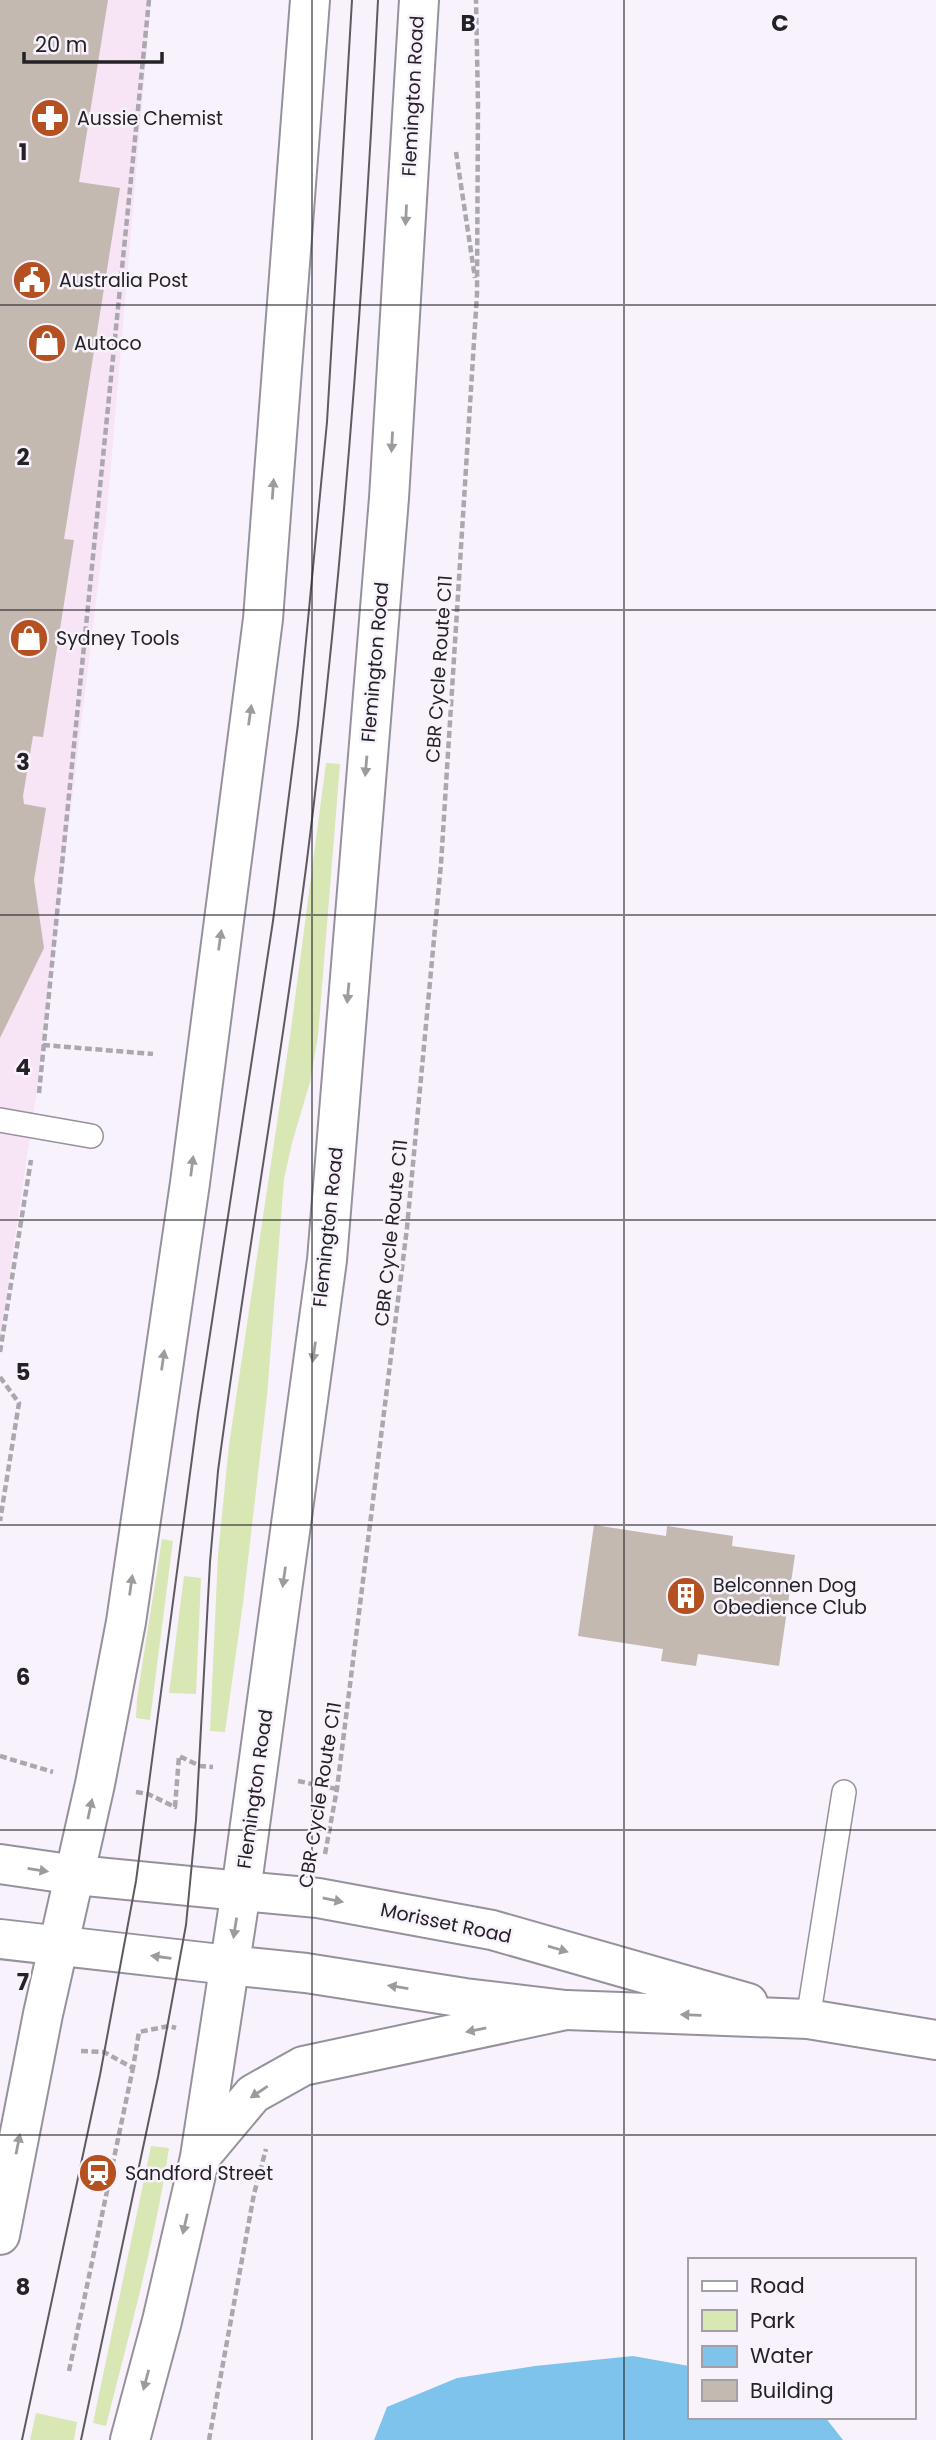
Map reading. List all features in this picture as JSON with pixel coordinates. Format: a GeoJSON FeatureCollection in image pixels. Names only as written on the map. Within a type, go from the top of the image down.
{"type":"FeatureCollection","features":[{"type":"Feature","properties":{"kind":"main road"},"geometry":{"type":"LineString","coordinates":[[0,2235],[36,2048],[76,1875],[126,1622],[190,1183],[263,619],[310,0]]}},
{"type":"Feature","properties":{"kind":"main road","name":"Flemington Road"},"geometry":{"type":"LineString","coordinates":[[130,2440],[162,2321],[200,2157],[241,1891],[327,1260],[388,498],[419,0]]}},
{"type":"Feature","properties":{"kind":"main road"},"geometry":{"type":"LineString","coordinates":[[0,1864],[76,1875]]}},
{"type":"Feature","properties":{"kind":"main road","name":"Morisset Road"},"geometry":{"type":"LineString","coordinates":[[76,1875],[318,1898],[492,1930],[808,2019],[936,2040]]}},
{"type":"Feature","properties":{"kind":"main road"},"geometry":{"type":"LineString","coordinates":[[0,1939],[229,1965]]}},
{"type":"Feature","properties":{"kind":"main road","name":"Morisset Road"},"geometry":{"type":"LineString","coordinates":[[229,1965],[306,1973],[465,1998],[566,2010],[808,2019]]}},
{"type":"Feature","properties":{"kind":"main road"},"geometry":{"type":"LineString","coordinates":[[200,2157],[253,2094],[303,2066],[566,2010]]}},
{"type":"Feature","properties":{"kind":"lane"},"geometry":{"type":"LineString","coordinates":[[0,1120],[91,1136]]}},
{"type":"Feature","properties":{"kind":"lane"},"geometry":{"type":"LineString","coordinates":[[808,2019],[844,1792]]}},
{"type":"Feature","properties":{"kind":"path"},"geometry":{"type":"LineString","coordinates":[[0,1352],[35,1126],[149,0]]}},
{"type":"Feature","properties":{"kind":"path","name":"CBR Cycle Route C11"},"geometry":{"type":"LineString","coordinates":[[318,1898],[337,1789],[407,1228],[441,864],[477,294],[476,0]]}},
{"type":"Feature","properties":{"kind":"path"},"geometry":{"type":"LineString","coordinates":[[43,1045],[153,1054]]}},
{"type":"Feature","properties":{"kind":"path"},"geometry":{"type":"LineString","coordinates":[[0,1377],[19,1403],[0,1521]]}},
{"type":"Feature","properties":{"kind":"path"},"geometry":{"type":"LineString","coordinates":[[176,1807],[179,1756]]}},
{"type":"Feature","properties":{"kind":"path"},"geometry":{"type":"LineString","coordinates":[[69,2371],[139,2032],[169,2025],[218,2041]]}},
{"type":"Feature","properties":{"kind":"path"},"geometry":{"type":"LineString","coordinates":[[36,2048],[104,2053],[133,2068]]}},
{"type":"Feature","properties":{"kind":"path"},"geometry":{"type":"LineString","coordinates":[[209,2440],[254,2194],[267,2146]]}},
{"type":"Feature","properties":{"kind":"shaded area"},"geometry":{"type":"Polygon","coordinates":[[[0,0],[151,0],[107,510],[37,1089],[0,1339],[0,0]]]}},
{"type":"Feature","properties":{"kind":"green space"},"geometry":{"type":"Polygon","coordinates":[[[326,763],[340,764],[318,1036],[310,1082],[284,1179],[267,1396],[225,1732],[210,1731],[218,1555],[229,1445],[291,1029],[326,763]]]}},
{"type":"Feature","properties":{"kind":"green space"},"geometry":{"type":"Polygon","coordinates":[[[162,1539],[173,1541],[150,1720],[136,1718],[137,1698],[162,1539]]]}},
{"type":"Feature","properties":{"kind":"green space"},"geometry":{"type":"Polygon","coordinates":[[[184,1576],[201,1578],[196,1694],[169,1693],[184,1576]]]}},
{"type":"Feature","properties":{"kind":"green space"},"geometry":{"type":"Polygon","coordinates":[[[151,2146],[169,2148],[149,2253],[106,2426],[93,2423],[151,2146]]]}},
{"type":"Feature","properties":{"kind":"green space"},"geometry":{"type":"Polygon","coordinates":[[[36,2413],[77,2422],[74,2440],[30,2440],[36,2413]]]}},
{"type":"Feature","properties":{"kind":"water"},"geometry":{"type":"Polygon","coordinates":[[[633,2356],[688,2366],[688,2419],[827,2419],[843,2440],[374,2440],[387,2407],[457,2378],[535,2366],[633,2356]]]}},
{"type":"Feature","properties":{"kind":"building"},"geometry":{"type":"Polygon","coordinates":[[[0,0],[108,0],[79,182],[120,188],[64,539],[74,540],[43,737],[33,736],[23,796],[24,804],[46,808],[34,880],[44,948],[0,1038],[0,0]]]}},
{"type":"Feature","properties":{"kind":"building","name":"Belconnen Dog Obedience Club"},"geometry":{"type":"Polygon","coordinates":[[[594,1525],[666,1536],[667,1526],[733,1536],[732,1546],[795,1555],[779,1666],[698,1654],[696,1666],[661,1661],[663,1649],[578,1636],[594,1525]]]}},
{"type":"Feature","properties":{"kind":"tram line"},"geometry":{"type":"LineString","coordinates":[[22,2440],[100,2075],[136,1881],[198,1413],[273,921],[298,724],[327,422],[352,0]]}},
{"type":"Feature","properties":{"kind":"tram line"},"geometry":{"type":"LineString","coordinates":[[81,2440],[158,2077],[186,1925],[196,1820],[210,1562],[218,1471],[297,936],[320,753],[342,538],[359,323],[378,0]]}},
{"type":"Feature","properties":{"kind":"place","name":"Aussie Chemist"},"geometry":{"type":"Point","coordinates":[50,118]}},
{"type":"Feature","properties":{"kind":"place","name":"Australia Post"},"geometry":{"type":"Point","coordinates":[32,280]}},
{"type":"Feature","properties":{"kind":"place","name":"Autoco"},"geometry":{"type":"Point","coordinates":[47,343]}},
{"type":"Feature","properties":{"kind":"place","name":"Sydney Tools"},"geometry":{"type":"Point","coordinates":[29,638]}},
{"type":"Feature","properties":{"kind":"place","name":"Belconnen Dog Obedience Club"},"geometry":{"type":"Point","coordinates":[686,1596]}},
{"type":"Feature","properties":{"kind":"place","name":"Sandford Street"},"geometry":{"type":"Point","coordinates":[98,2173]}}]}
